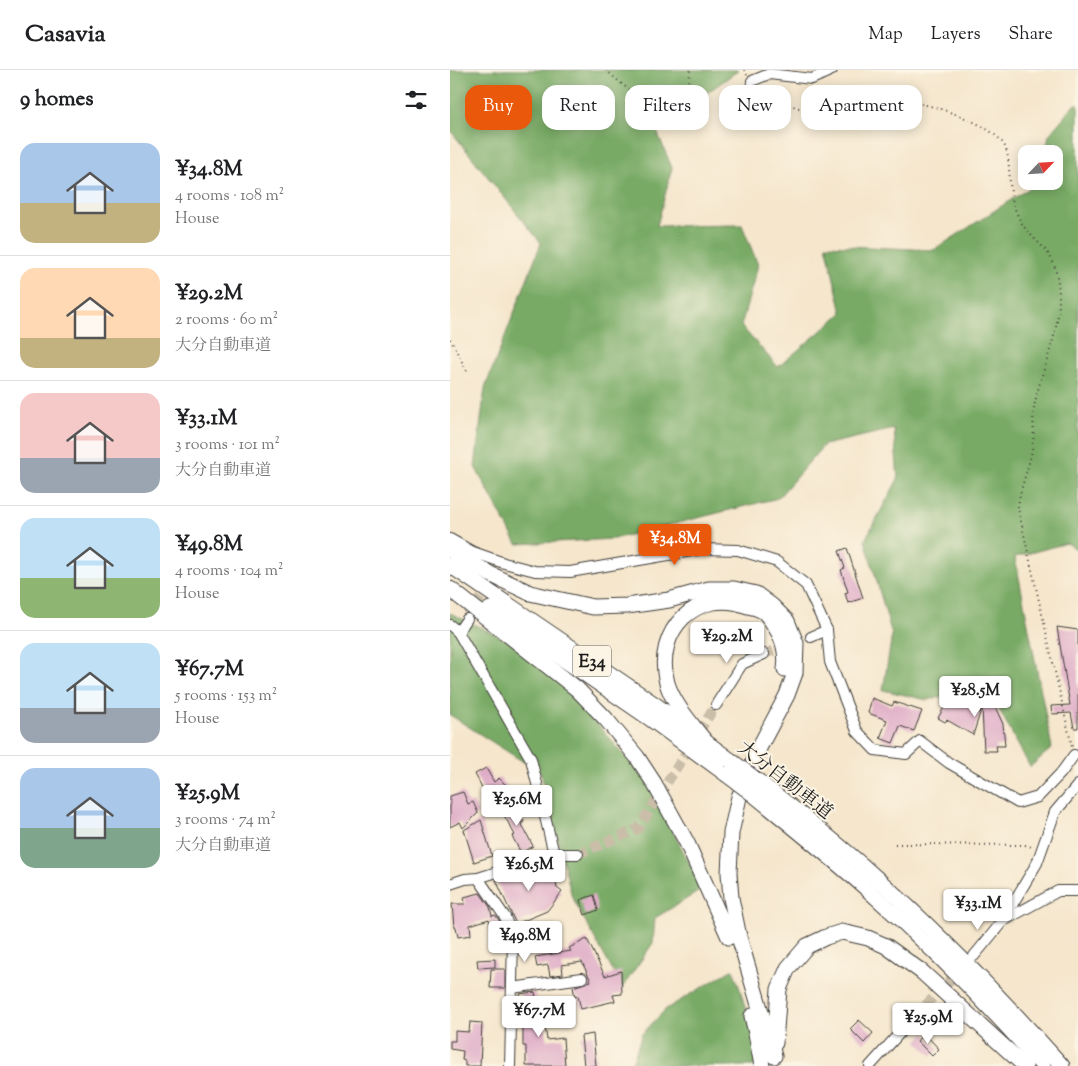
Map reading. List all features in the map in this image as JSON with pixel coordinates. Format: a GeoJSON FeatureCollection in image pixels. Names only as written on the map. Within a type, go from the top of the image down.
{"type":"FeatureCollection","features":[{"type":"Feature","properties":{"kind":"highway"},"geometry":{"type":"LineString","coordinates":[[450,550],[490,574],[530,593],[593,607],[636,605],[669,600],[709,589],[734,589],[756,594],[787,621],[796,643],[795,673],[787,695],[760,746],[739,797],[731,834],[728,873],[739,937],[774,1061]]}},
{"type":"Feature","properties":{"kind":"highway","name":"大分自動車道"},"geometry":{"type":"LineString","coordinates":[[450,565],[656,706],[707,744],[728,767]]}},
{"type":"Feature","properties":{"kind":"highway","name":"大分自動車道"},"geometry":{"type":"LineString","coordinates":[[450,582],[648,717],[728,767],[874,876],[976,974],[1062,1066]]}},
{"type":"Feature","properties":{"kind":"highway"},"geometry":{"type":"LineString","coordinates":[[450,589],[577,689],[637,757],[659,791],[688,843],[729,937]]}},
{"type":"Feature","properties":{"kind":"highway"},"geometry":{"type":"LineString","coordinates":[[707,744],[676,703],[668,684],[664,668],[667,641],[677,623],[690,611],[707,604],[726,601],[739,602],[763,611],[775,626],[784,642],[787,658],[776,703],[764,723],[728,808],[724,832],[721,879],[723,907],[729,937],[756,1033],[762,1066]]}},
{"type":"Feature","properties":{"kind":"highway","name":"大分自動車道"},"geometry":{"type":"LineString","coordinates":[[756,788],[866,888],[967,984],[1043,1066]]}},
{"type":"Feature","properties":{"kind":"highway"},"geometry":{"type":"LineString","coordinates":[[774,1061],[779,989],[788,968],[807,946],[842,932],[868,938],[886,946],[922,972],[1025,1066]]}},
{"type":"Feature","properties":{"kind":"street"},"geometry":{"type":"LineString","coordinates":[[752,81],[769,74],[812,80],[832,70]]}},
{"type":"Feature","properties":{"kind":"street"},"geometry":{"type":"LineString","coordinates":[[450,539],[501,567],[536,571],[570,572],[703,549],[738,550],[777,562],[806,585],[827,630],[830,662],[857,731],[875,750],[906,754],[920,741],[949,763],[1018,803],[1038,797],[1061,773],[1074,755]]}},
{"type":"Feature","properties":{"kind":"street"},"geometry":{"type":"LineString","coordinates":[[467,619],[454,628],[531,759],[554,854]]}},
{"type":"Feature","properties":{"kind":"street"},"geometry":{"type":"LineString","coordinates":[[811,636],[827,630]]}},
{"type":"Feature","properties":{"kind":"street"},"geometry":{"type":"LineString","coordinates":[[716,705],[742,664],[764,654]]}},
{"type":"Feature","properties":{"kind":"street"},"geometry":{"type":"LineString","coordinates":[[974,956],[1002,922],[1037,863],[1055,812],[1078,785]]}},
{"type":"Feature","properties":{"kind":"street"},"geometry":{"type":"LineString","coordinates":[[450,884],[465,879],[478,878],[554,854],[578,854]]}},
{"type":"Feature","properties":{"kind":"street"},"geometry":{"type":"LineString","coordinates":[[478,878],[505,917],[514,939],[510,1066]]}},
{"type":"Feature","properties":{"kind":"street"},"geometry":{"type":"LineString","coordinates":[[1002,922],[1058,891],[1078,891]]}},
{"type":"Feature","properties":{"kind":"street"},"geometry":{"type":"LineString","coordinates":[[512,988],[582,978]]}},
{"type":"Feature","properties":{"kind":"street"},"geometry":{"type":"LineString","coordinates":[[870,1066],[915,1016]]}},
{"type":"Feature","properties":{"kind":"path"},"geometry":{"type":"LineString","coordinates":[[606,70],[644,100],[662,105],[675,101],[685,91],[690,77],[690,70]]}},
{"type":"Feature","properties":{"kind":"path"},"geometry":{"type":"LineString","coordinates":[[744,70],[755,86],[764,92],[808,111],[827,112],[885,100],[901,100],[926,104],[971,120],[1004,145],[1014,206],[1026,229],[1047,250],[1054,266],[1060,299],[1058,320],[1034,408],[1034,441],[1021,486],[1018,508],[1074,755]]}},
{"type":"Feature","properties":{"kind":"path"},"geometry":{"type":"LineString","coordinates":[[450,339],[468,373]]}},
{"type":"Feature","properties":{"kind":"path"},"geometry":{"type":"LineString","coordinates":[[895,844],[1025,845],[1042,850]]}},
{"type":"Feature","properties":{"kind":"green space"},"geometry":{"type":"Polygon","coordinates":[[[450,70],[739,70],[709,91],[709,85],[625,85],[625,130],[656,130],[672,168],[657,226],[742,225],[758,265],[741,326],[778,367],[842,313],[826,245],[934,250],[1026,190],[1063,190],[1063,145],[1047,145],[1049,135],[1073,106],[1078,104],[1078,550],[1067,543],[1015,557],[1052,748],[1030,767],[987,687],[927,700],[883,690],[892,635],[865,540],[898,479],[894,429],[824,445],[778,498],[613,539],[517,544],[475,467],[485,388],[541,243],[450,130],[450,70]]]}},
{"type":"Feature","properties":{"kind":"green space"},"geometry":{"type":"Polygon","coordinates":[[[450,613],[509,641],[566,687],[647,782],[703,889],[655,918],[653,943],[622,988],[572,897],[541,773],[450,715],[450,613]]]}},
{"type":"Feature","properties":{"kind":"green space"},"geometry":{"type":"Polygon","coordinates":[[[733,969],[741,992],[759,1066],[631,1066],[642,1034],[666,1009],[733,969]]]}},
{"type":"Feature","properties":{"kind":"building"},"geometry":{"type":"Polygon","coordinates":[[[847,548],[863,598],[848,603],[845,593],[848,592],[841,570],[845,568],[839,551],[847,548]]]}},
{"type":"Feature","properties":{"kind":"building"},"geometry":{"type":"Polygon","coordinates":[[[1057,627],[1078,630],[1078,728],[1074,728],[1071,713],[1052,714],[1051,706],[1070,705],[1057,627]]]}},
{"type":"Feature","properties":{"kind":"building"},"geometry":{"type":"Polygon","coordinates":[[[956,687],[996,709],[1003,724],[1005,746],[996,746],[997,751],[984,751],[982,707],[973,735],[947,720],[945,722],[938,718],[956,687]]]}},
{"type":"Feature","properties":{"kind":"building"},"geometry":{"type":"Polygon","coordinates":[[[872,698],[892,706],[894,702],[922,711],[914,731],[900,726],[893,743],[880,738],[887,720],[868,713],[872,698]]]}},
{"type":"Feature","properties":{"kind":"building"},"geometry":{"type":"Polygon","coordinates":[[[486,768],[494,782],[499,778],[507,786],[489,801],[475,774],[486,768]]]}},
{"type":"Feature","properties":{"kind":"building"},"geometry":{"type":"Polygon","coordinates":[[[463,792],[468,804],[473,802],[478,813],[463,828],[460,822],[450,827],[450,796],[463,792]]]}},
{"type":"Feature","properties":{"kind":"building"},"geometry":{"type":"Polygon","coordinates":[[[511,801],[524,822],[521,823],[533,846],[521,853],[512,836],[515,835],[500,808],[511,801]]]}},
{"type":"Feature","properties":{"kind":"building"},"geometry":{"type":"Polygon","coordinates":[[[481,820],[492,856],[474,862],[464,830],[481,820]]]}},
{"type":"Feature","properties":{"kind":"building"},"geometry":{"type":"Polygon","coordinates":[[[548,863],[556,887],[562,892],[547,911],[516,924],[496,880],[548,863]]]}},
{"type":"Feature","properties":{"kind":"building"},"geometry":{"type":"Polygon","coordinates":[[[480,893],[490,907],[492,916],[495,915],[499,920],[501,929],[491,930],[489,919],[470,925],[471,935],[458,937],[456,927],[454,927],[452,904],[465,904],[464,897],[480,893]]]}},
{"type":"Feature","properties":{"kind":"building"},"geometry":{"type":"Polygon","coordinates":[[[594,895],[598,910],[585,915],[580,900],[594,895]]]}},
{"type":"Feature","properties":{"kind":"building"},"geometry":{"type":"Polygon","coordinates":[[[587,939],[605,976],[621,971],[622,994],[613,995],[615,1001],[581,1009],[578,996],[575,997],[573,987],[591,981],[582,962],[562,965],[563,974],[550,976],[548,965],[537,967],[535,957],[571,951],[569,948],[587,939]]]}},
{"type":"Feature","properties":{"kind":"building"},"geometry":{"type":"Polygon","coordinates":[[[495,959],[495,967],[478,968],[477,960],[495,959]]]}},
{"type":"Feature","properties":{"kind":"building"},"geometry":{"type":"Polygon","coordinates":[[[491,969],[505,969],[505,988],[490,988],[491,969]]]}},
{"type":"Feature","properties":{"kind":"building"},"geometry":{"type":"Polygon","coordinates":[[[535,992],[539,1020],[544,1019],[547,1040],[563,1038],[565,1066],[526,1066],[526,1046],[523,1046],[523,1022],[527,1022],[520,994],[535,992]]]}},
{"type":"Feature","properties":{"kind":"building"},"geometry":{"type":"Polygon","coordinates":[[[859,1020],[873,1033],[864,1043],[850,1029],[859,1020]]]}},
{"type":"Feature","properties":{"kind":"building"},"geometry":{"type":"Polygon","coordinates":[[[470,1022],[482,1023],[480,1066],[465,1066],[465,1061],[462,1060],[463,1051],[450,1049],[450,1041],[455,1041],[455,1031],[469,1032],[470,1022]]]}},
{"type":"Feature","properties":{"kind":"building"},"geometry":{"type":"Polygon","coordinates":[[[924,1033],[939,1049],[932,1056],[917,1041],[924,1033]]]}},
{"type":"Feature","properties":{"kind":"building"},"geometry":{"type":"Polygon","coordinates":[[[593,1034],[596,1066],[584,1066],[581,1036],[593,1034]]]}},
{"type":"Feature","properties":{"kind":"tunnel"},"geometry":{"type":"LineString","coordinates":[[467,619],[490,584]]}},
{"type":"Feature","properties":{"kind":"tunnel"},"geometry":{"type":"LineString","coordinates":[[764,654],[811,637]]}},
{"type":"Feature","properties":{"kind":"tunnel"},"geometry":{"type":"LineString","coordinates":[[578,854],[638,829],[716,705]]}},
{"type":"Feature","properties":{"kind":"tunnel"},"geometry":{"type":"LineString","coordinates":[[915,1016],[960,970]]}}]}
